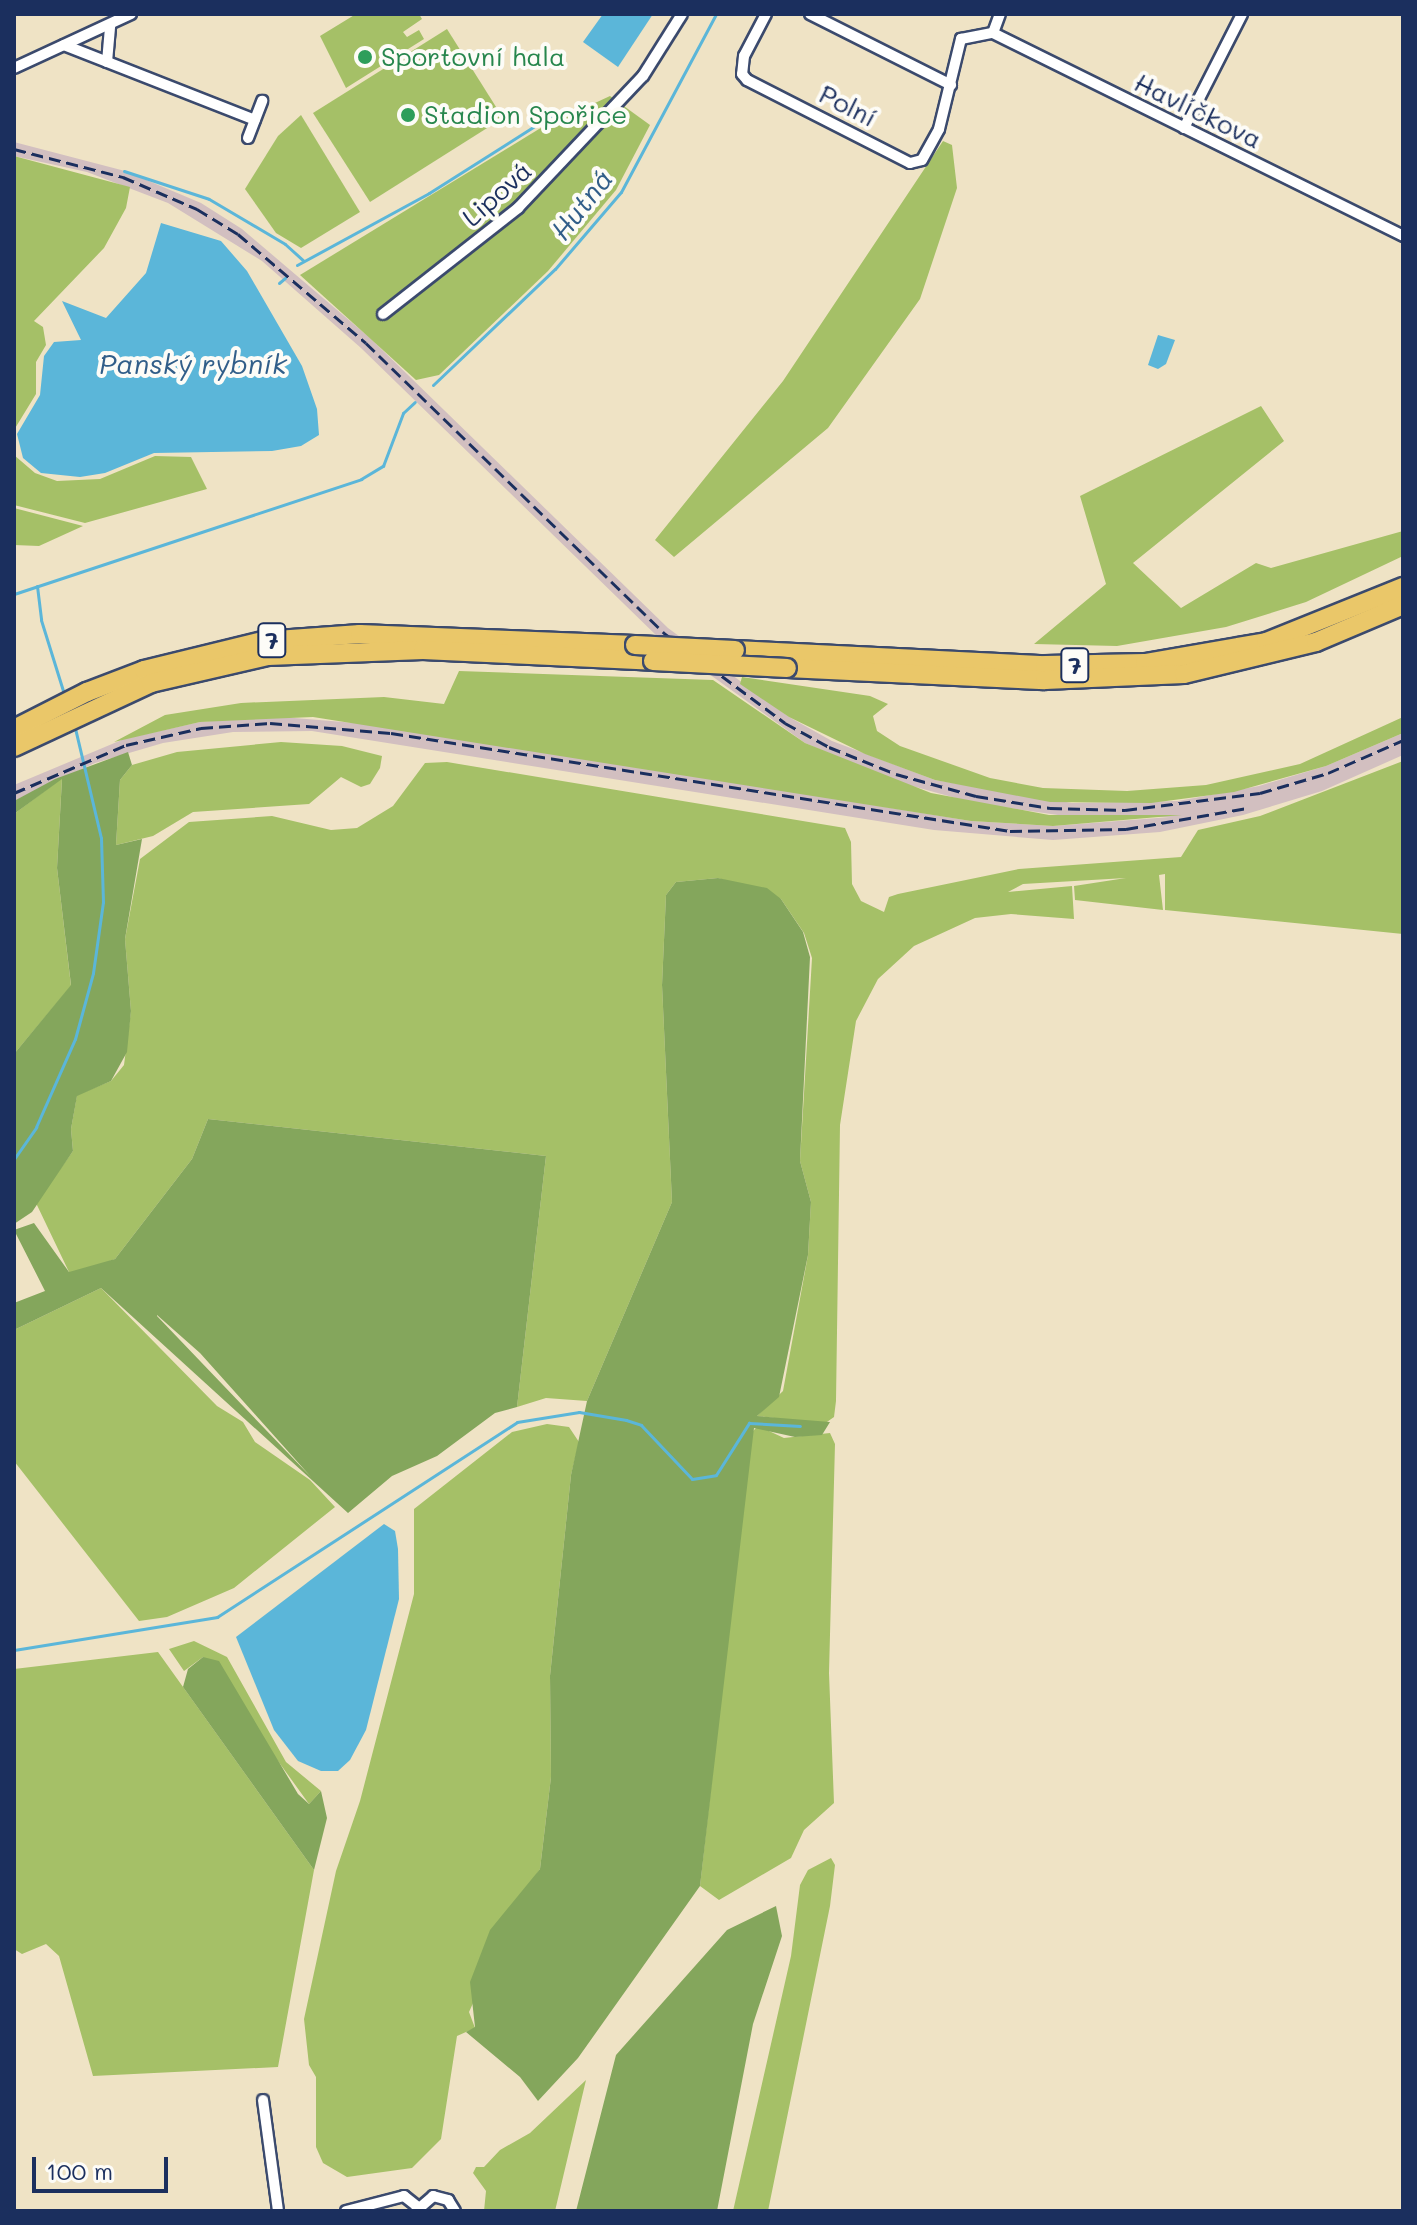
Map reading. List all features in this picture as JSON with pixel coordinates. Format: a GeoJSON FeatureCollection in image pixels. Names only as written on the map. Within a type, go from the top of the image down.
{"type":"FeatureCollection","features":[{"type":"Feature","properties":{"kind":"highway","name":"7"},"geometry":{"type":"LineString","coordinates":[[14,729],[50,718],[181,659],[308,636],[635,645],[1045,665],[1145,663],[1266,642],[1403,587]]}},
{"type":"Feature","properties":{"kind":"highway","name":"7"},"geometry":{"type":"LineString","coordinates":[[87,700],[186,673],[313,651],[423,650],[1045,680],[1184,674],[1316,642],[1403,605]]}},
{"type":"Feature","properties":{"kind":"highway","name":"7"},"geometry":{"type":"LineString","coordinates":[[14,747],[50,718]]}},
{"type":"Feature","properties":{"kind":"street"},"geometry":{"type":"LineString","coordinates":[[14,68],[131,14]]}},
{"type":"Feature","properties":{"kind":"street","name":"Lipová"},"geometry":{"type":"LineString","coordinates":[[383,314],[518,208],[643,76],[682,14]]}},
{"type":"Feature","properties":{"kind":"street","name":"Polní"},"geometry":{"type":"LineString","coordinates":[[766,14],[744,56],[747,80],[910,163],[922,160],[932,144],[951,85],[961,39],[993,33]]}},
{"type":"Feature","properties":{"kind":"street"},"geometry":{"type":"LineString","coordinates":[[810,14],[951,85]]}},
{"type":"Feature","properties":{"kind":"street"},"geometry":{"type":"LineString","coordinates":[[993,33],[1000,14]]}},
{"type":"Feature","properties":{"kind":"street"},"geometry":{"type":"LineString","coordinates":[[1184,128],[1242,14]]}},
{"type":"Feature","properties":{"kind":"street"},"geometry":{"type":"LineString","coordinates":[[107,62],[110,24]]}},
{"type":"Feature","properties":{"kind":"street","name":"Havlíčkova"},"geometry":{"type":"LineString","coordinates":[[993,33],[1403,236]]}},
{"type":"Feature","properties":{"kind":"street"},"geometry":{"type":"LineString","coordinates":[[64,45],[255,120]]}},
{"type":"Feature","properties":{"kind":"street"},"geometry":{"type":"LineString","coordinates":[[248,138],[262,101]]}},
{"type":"Feature","properties":{"kind":"street"},"geometry":{"type":"LineString","coordinates":[[263,2100],[278,2211]]}},
{"type":"Feature","properties":{"kind":"street"},"geometry":{"type":"LineString","coordinates":[[346,2211],[404,2196],[417,2209],[425,2199],[441,2197],[455,2211]]}},
{"type":"Feature","properties":{"kind":"shaded area"},"geometry":{"type":"Polygon","coordinates":[[[14,142],[125,171],[201,203],[242,229],[370,338],[668,628],[789,717],[832,741],[935,780],[1072,803],[1178,801],[1259,786],[1326,766],[1403,733],[1403,755],[1322,791],[1243,815],[1160,832],[1053,840],[934,830],[312,731],[233,732],[163,743],[95,763],[14,801],[14,785],[124,739],[200,722],[270,716],[392,726],[971,821],[1053,826],[1170,817],[1072,817],[974,803],[894,781],[805,743],[659,638],[361,348],[262,261],[168,203],[87,172],[14,156],[14,142]]]}},
{"type":"Feature","properties":{"kind":"green space","name":"Sportovní hala"},"geometry":{"type":"Polygon","coordinates":[[[356,14],[419,14],[422,19],[403,32],[407,37],[419,30],[424,39],[346,88],[320,36],[356,14]]]}},
{"type":"Feature","properties":{"kind":"green space","name":"Stadion Spořice"},"geometry":{"type":"Polygon","coordinates":[[[447,29],[503,118],[370,202],[313,113],[447,29]]]}},
{"type":"Feature","properties":{"kind":"green space"},"geometry":{"type":"Polygon","coordinates":[[[610,96],[650,125],[616,190],[548,271],[439,375],[416,380],[300,275],[539,129],[610,96]]]}},
{"type":"Feature","properties":{"kind":"green space"},"geometry":{"type":"Polygon","coordinates":[[[301,115],[360,212],[301,248],[276,233],[245,189],[278,136],[301,115]]]}},
{"type":"Feature","properties":{"kind":"green space"},"geometry":{"type":"Polygon","coordinates":[[[943,141],[952,145],[957,188],[920,299],[828,428],[674,557],[655,540],[783,381],[943,141]]]}},
{"type":"Feature","properties":{"kind":"green space"},"geometry":{"type":"Polygon","coordinates":[[[14,156],[130,187],[126,208],[104,248],[34,321],[43,327],[46,345],[36,362],[36,394],[14,430],[14,156]]]}},
{"type":"Feature","properties":{"kind":"green space"},"geometry":{"type":"Polygon","coordinates":[[[1261,406],[1284,441],[1133,563],[1181,608],[1256,563],[1271,568],[1403,531],[1403,556],[1306,602],[1226,627],[1117,646],[1034,644],[1106,584],[1080,496],[1261,406]]]}},
{"type":"Feature","properties":{"kind":"green space"},"geometry":{"type":"Polygon","coordinates":[[[14,455],[35,473],[57,481],[100,479],[155,456],[191,457],[207,489],[85,523],[14,505],[14,455]]]}},
{"type":"Feature","properties":{"kind":"green space"},"geometry":{"type":"Polygon","coordinates":[[[14,508],[83,526],[39,546],[14,545],[14,508]]]}},
{"type":"Feature","properties":{"kind":"green space"},"geometry":{"type":"Polygon","coordinates":[[[459,671],[713,680],[805,743],[931,793],[1049,815],[1182,815],[1053,826],[971,821],[313,717],[200,722],[114,742],[165,715],[241,703],[384,697],[444,704],[459,671]]]}},
{"type":"Feature","properties":{"kind":"green space"},"geometry":{"type":"Polygon","coordinates":[[[742,677],[870,696],[888,704],[873,716],[877,731],[900,746],[990,778],[1043,788],[1127,791],[1206,785],[1300,764],[1403,717],[1403,733],[1326,766],[1234,792],[1151,803],[1050,802],[935,780],[865,754],[789,717],[740,684],[742,677]]]}},
{"type":"Feature","properties":{"kind":"green space"},"geometry":{"type":"Polygon","coordinates":[[[281,742],[342,746],[382,756],[380,768],[370,784],[361,787],[341,777],[309,804],[193,812],[153,836],[116,845],[120,780],[132,765],[177,752],[281,742]]]}},
{"type":"Feature","properties":{"kind":"green space"},"geometry":{"type":"Polygon","coordinates":[[[128,752],[132,765],[120,780],[116,845],[142,839],[125,939],[131,1011],[127,1052],[111,1081],[77,1096],[71,1129],[73,1151],[32,1212],[14,1224],[14,1054],[71,985],[57,868],[62,779],[14,814],[14,801],[55,779],[128,752]]]}},
{"type":"Feature","properties":{"kind":"green space"},"geometry":{"type":"Polygon","coordinates":[[[1403,761],[1403,934],[1165,910],[1165,874],[1159,875],[1163,910],[1075,900],[1074,886],[1126,878],[1023,884],[1008,892],[1072,886],[1074,919],[1011,914],[975,918],[914,946],[878,979],[856,1021],[840,1125],[836,1401],[834,1417],[824,1424],[757,1416],[783,1391],[808,1255],[811,1202],[800,1161],[812,958],[804,933],[781,899],[718,878],[676,882],[666,895],[662,985],[672,1202],[587,1401],[546,1398],[517,1407],[546,1156],[208,1119],[192,1159],[115,1259],[82,1272],[69,1272],[36,1203],[73,1151],[71,1129],[77,1095],[111,1081],[124,1065],[131,1011],[125,939],[140,859],[189,822],[272,816],[331,830],[357,828],[393,806],[425,763],[447,762],[845,828],[851,842],[852,884],[861,901],[884,912],[889,897],[898,894],[1019,869],[1181,857],[1198,830],[1260,816],[1403,761]]]}},
{"type":"Feature","properties":{"kind":"green space"},"geometry":{"type":"Polygon","coordinates":[[[62,778],[57,868],[71,986],[14,1054],[14,814],[62,778]]]}},
{"type":"Feature","properties":{"kind":"green space"},"geometry":{"type":"Polygon","coordinates":[[[718,878],[767,888],[781,899],[803,932],[810,957],[800,1161],[811,1202],[808,1255],[779,1397],[757,1416],[830,1422],[822,1435],[795,1437],[754,1428],[700,1886],[578,2058],[538,2101],[520,2077],[466,2032],[475,2027],[470,1982],[490,1930],[540,1869],[551,1777],[550,1676],[571,1475],[587,1401],[672,1202],[662,985],[666,895],[676,882],[718,878]]]}},
{"type":"Feature","properties":{"kind":"green space"},"geometry":{"type":"Polygon","coordinates":[[[208,1119],[546,1156],[517,1407],[495,1413],[437,1456],[392,1476],[348,1513],[101,1288],[14,1330],[14,1303],[45,1291],[14,1230],[34,1223],[69,1272],[115,1259],[192,1159],[208,1119]],[[157,1315],[311,1477],[200,1353],[157,1315]]]}},
{"type":"Feature","properties":{"kind":"green space"},"geometry":{"type":"Polygon","coordinates":[[[101,1288],[217,1406],[243,1422],[255,1442],[310,1480],[335,1507],[234,1588],[167,1617],[139,1621],[14,1461],[14,1330],[101,1288]]]}},
{"type":"Feature","properties":{"kind":"green space"},"geometry":{"type":"Polygon","coordinates":[[[547,1424],[569,1427],[579,1442],[571,1475],[550,1676],[551,1777],[540,1869],[521,1897],[469,2012],[475,2028],[457,2036],[441,2139],[412,2168],[347,2177],[323,2163],[316,2147],[316,2077],[309,2065],[304,2019],[336,1871],[360,1801],[414,1594],[414,1509],[512,1432],[547,1424]]]}},
{"type":"Feature","properties":{"kind":"green space"},"geometry":{"type":"Polygon","coordinates":[[[758,1426],[784,1438],[830,1433],[835,1444],[829,1673],[834,1803],[804,1830],[791,1858],[719,1900],[700,1886],[746,1472],[752,1432],[758,1426]]]}},
{"type":"Feature","properties":{"kind":"green space"},"geometry":{"type":"Polygon","coordinates":[[[194,1641],[227,1657],[286,1762],[321,1791],[309,1804],[203,1657],[184,1671],[169,1649],[194,1641]]]}},
{"type":"Feature","properties":{"kind":"green space"},"geometry":{"type":"Polygon","coordinates":[[[158,1652],[314,1870],[278,2067],[93,2076],[59,1956],[46,1944],[22,1954],[14,1949],[14,1669],[158,1652]]]}},
{"type":"Feature","properties":{"kind":"green space"},"geometry":{"type":"Polygon","coordinates":[[[203,1657],[219,1661],[298,1794],[309,1804],[321,1791],[327,1818],[314,1870],[183,1687],[188,1669],[203,1657]]]}},
{"type":"Feature","properties":{"kind":"green space"},"geometry":{"type":"Polygon","coordinates":[[[831,1858],[835,1865],[830,1906],[768,2211],[733,2211],[791,1956],[800,1885],[808,1870],[831,1858]]]}},
{"type":"Feature","properties":{"kind":"green space"},"geometry":{"type":"Polygon","coordinates":[[[776,1906],[782,1936],[753,2024],[717,2211],[576,2211],[616,2055],[727,1930],[776,1906]]]}},
{"type":"Feature","properties":{"kind":"green space"},"geometry":{"type":"Polygon","coordinates":[[[586,2080],[555,2211],[484,2211],[486,2191],[473,2173],[476,2167],[484,2167],[500,2150],[530,2133],[586,2080]]]}},
{"type":"Feature","properties":{"kind":"water"},"geometry":{"type":"Polygon","coordinates":[[[603,14],[653,14],[618,67],[583,42],[603,14]]]}},
{"type":"Feature","properties":{"kind":"water","name":"Panský rybník"},"geometry":{"type":"Polygon","coordinates":[[[161,223],[221,241],[247,271],[302,366],[317,409],[319,435],[301,446],[272,451],[154,453],[105,473],[80,477],[41,473],[23,458],[17,434],[40,395],[44,356],[54,342],[81,340],[62,301],[106,318],[146,273],[161,223]]]}},
{"type":"Feature","properties":{"kind":"water"},"geometry":{"type":"Polygon","coordinates":[[[1158,335],[1175,340],[1166,364],[1158,369],[1148,365],[1158,335]]]}},
{"type":"Feature","properties":{"kind":"water"},"geometry":{"type":"Polygon","coordinates":[[[384,1524],[395,1531],[399,1599],[366,1730],[350,1760],[338,1771],[321,1771],[298,1761],[274,1730],[236,1637],[384,1524]]]}},
{"type":"Feature","properties":{"kind":"waterway","name":"Hutná"},"geometry":{"type":"LineString","coordinates":[[433,385],[555,269],[621,192],[716,14]]}},
{"type":"Feature","properties":{"kind":"waterway"},"geometry":{"type":"LineString","coordinates":[[297,265],[429,193],[552,115]]}},
{"type":"Feature","properties":{"kind":"waterway"},"geometry":{"type":"LineString","coordinates":[[124,171],[209,199],[285,244],[303,260]]}},
{"type":"Feature","properties":{"kind":"waterway"},"geometry":{"type":"LineString","coordinates":[[279,283],[285,278]]}},
{"type":"Feature","properties":{"kind":"waterway","name":"Hutná"},"geometry":{"type":"LineString","coordinates":[[14,594],[361,479],[383,466],[403,413],[415,402]]}},
{"type":"Feature","properties":{"kind":"waterway"},"geometry":{"type":"LineString","coordinates":[[37,586],[41,620],[64,694]]}},
{"type":"Feature","properties":{"kind":"waterway"},"geometry":{"type":"LineString","coordinates":[[14,1159],[36,1127],[75,1039],[93,973],[103,902],[101,838],[75,728]]}},
{"type":"Feature","properties":{"kind":"waterway"},"geometry":{"type":"LineString","coordinates":[[14,1650],[217,1617],[517,1422],[579,1412],[626,1420],[641,1425],[692,1479],[716,1475],[749,1423],[800,1426]]}},
{"type":"Feature","properties":{"kind":"railway"},"geometry":{"type":"LineString","coordinates":[[14,149],[123,177],[197,209],[238,234],[366,343],[664,633],[785,723],[829,747],[896,774],[976,796],[1050,808],[1125,810],[1260,793],[1328,773],[1403,740]]}},
{"type":"Feature","properties":{"kind":"railway"},"geometry":{"type":"LineString","coordinates":[[14,793],[126,745],[201,728],[270,723],[391,733],[1010,831],[1126,829],[1247,808]]}},
{"type":"Feature","properties":{"kind":"place","name":"Sportovní hala"},"geometry":{"type":"Point","coordinates":[365,57]}},
{"type":"Feature","properties":{"kind":"place","name":"Stadion Spořice"},"geometry":{"type":"Point","coordinates":[408,115]}}]}
